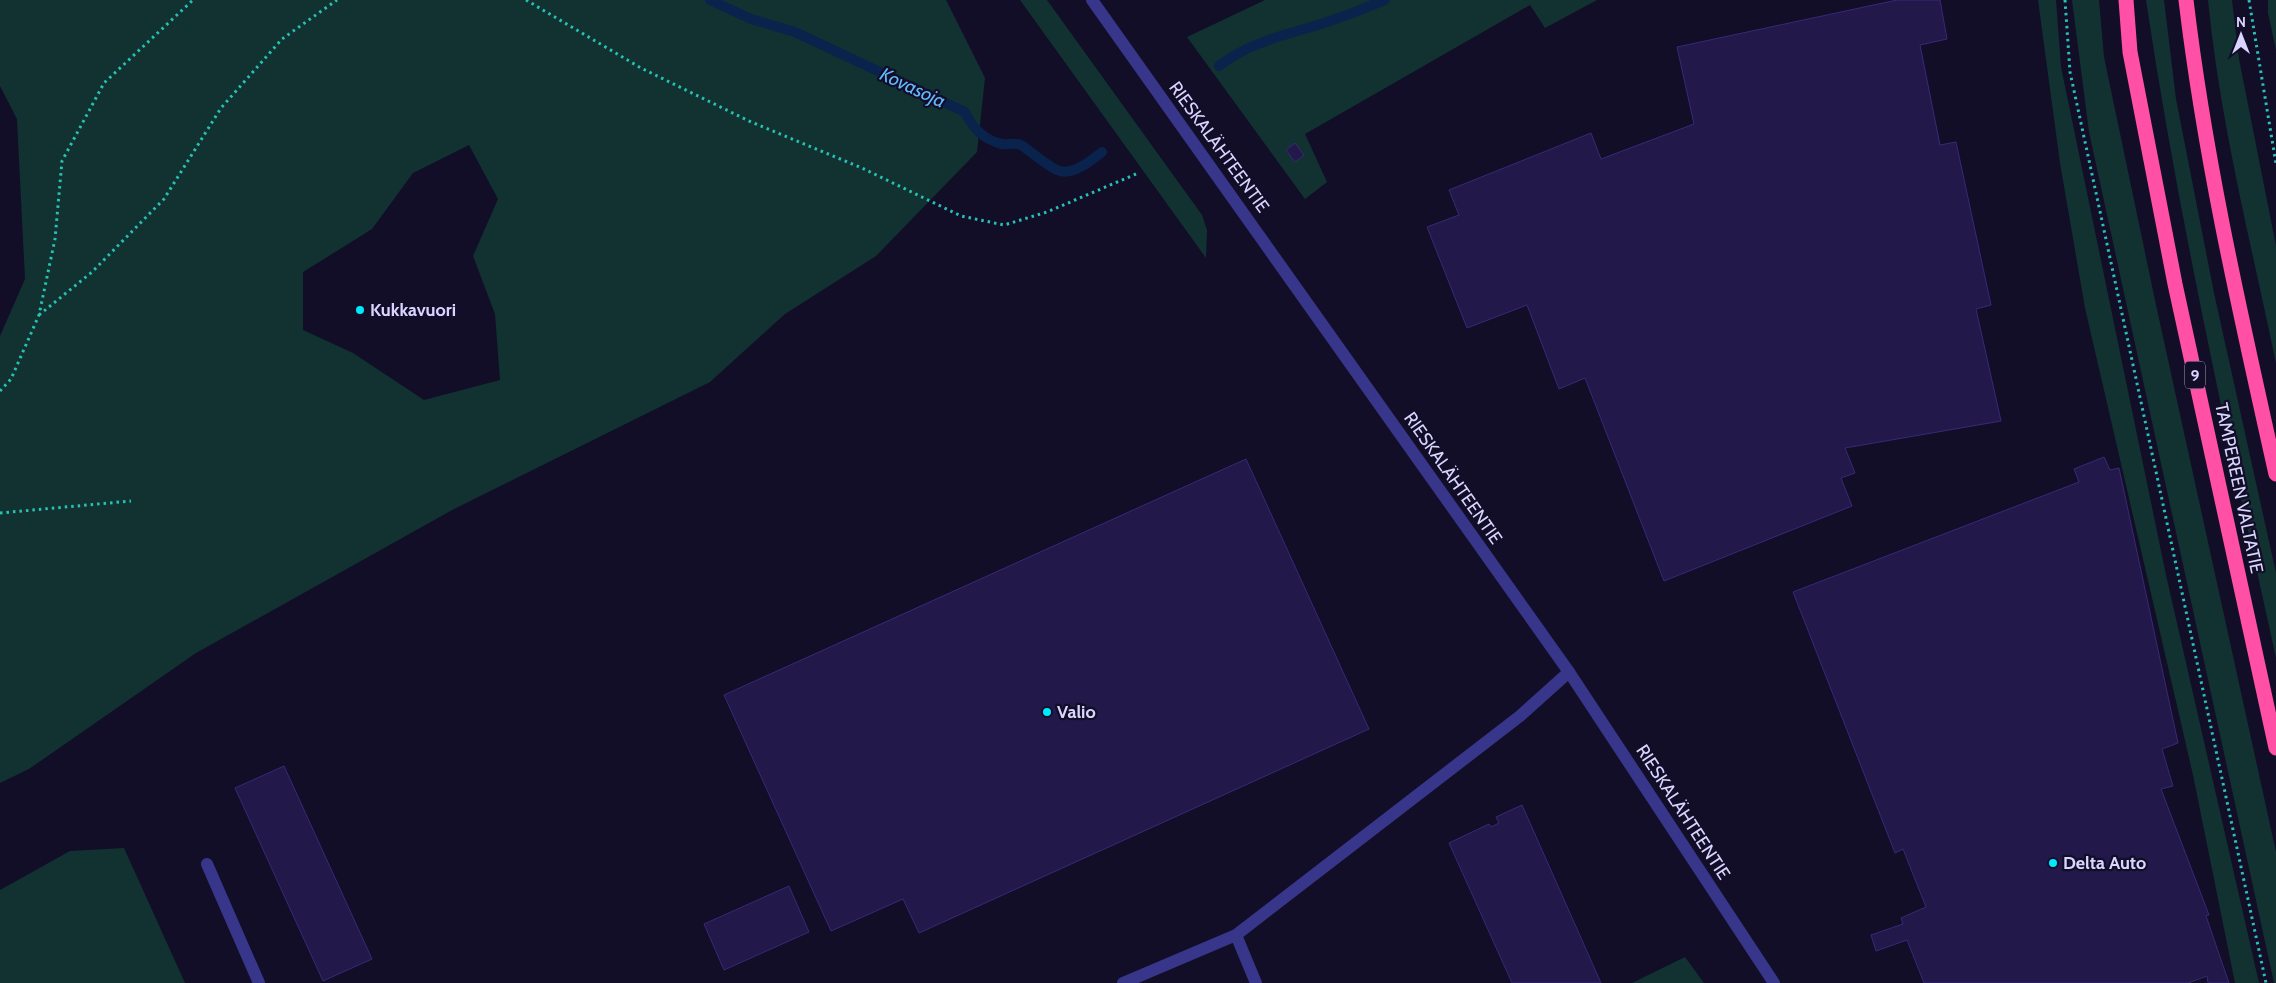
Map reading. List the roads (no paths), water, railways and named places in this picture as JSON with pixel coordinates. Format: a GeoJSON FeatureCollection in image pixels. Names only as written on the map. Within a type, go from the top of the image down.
{"type":"FeatureCollection","features":[{"type":"Feature","properties":{"kind":"highway","name":"TAMPEREEN VALTATIE"},"geometry":{"type":"LineString","coordinates":[[2126,0],[2130,52],[2175,284],[2276,748]]}},
{"type":"Feature","properties":{"kind":"highway"},"geometry":{"type":"LineString","coordinates":[[2186,0],[2192,49],[2232,276],[2276,474]]}},
{"type":"Feature","properties":{"kind":"street","name":"RIESKALÄHTEENTIE"},"geometry":{"type":"LineString","coordinates":[[1092,0],[1569,672],[1774,983]]}},
{"type":"Feature","properties":{"kind":"street"},"geometry":{"type":"LineString","coordinates":[[1123,983],[1236,936],[1520,716],[1569,672]]}},
{"type":"Feature","properties":{"kind":"street"},"geometry":{"type":"LineString","coordinates":[[207,864],[259,983]]}},
{"type":"Feature","properties":{"kind":"street"},"geometry":{"type":"LineString","coordinates":[[1236,936],[1256,983]]}},
{"type":"Feature","properties":{"kind":"waterway","name":"Kovasoja"},"geometry":{"type":"LineString","coordinates":[[710,0],[751,19],[795,32],[965,112],[971,123],[984,136],[1002,144],[1021,145],[1060,171],[1065,172],[1077,169],[1102,152]]}},
{"type":"Feature","properties":{"kind":"waterway","name":"Kovasoja"},"geometry":{"type":"LineString","coordinates":[[1219,66],[1232,57],[1259,44],[1337,19],[1385,0]]}},
{"type":"Feature","properties":{"kind":"place","name":"Kukkavuori"},"geometry":{"type":"Point","coordinates":[360,310]}},
{"type":"Feature","properties":{"kind":"place","name":"Valio"},"geometry":{"type":"Point","coordinates":[1047,712]}},
{"type":"Feature","properties":{"kind":"place","name":"Delta Auto"},"geometry":{"type":"Point","coordinates":[2053,863]}}]}
